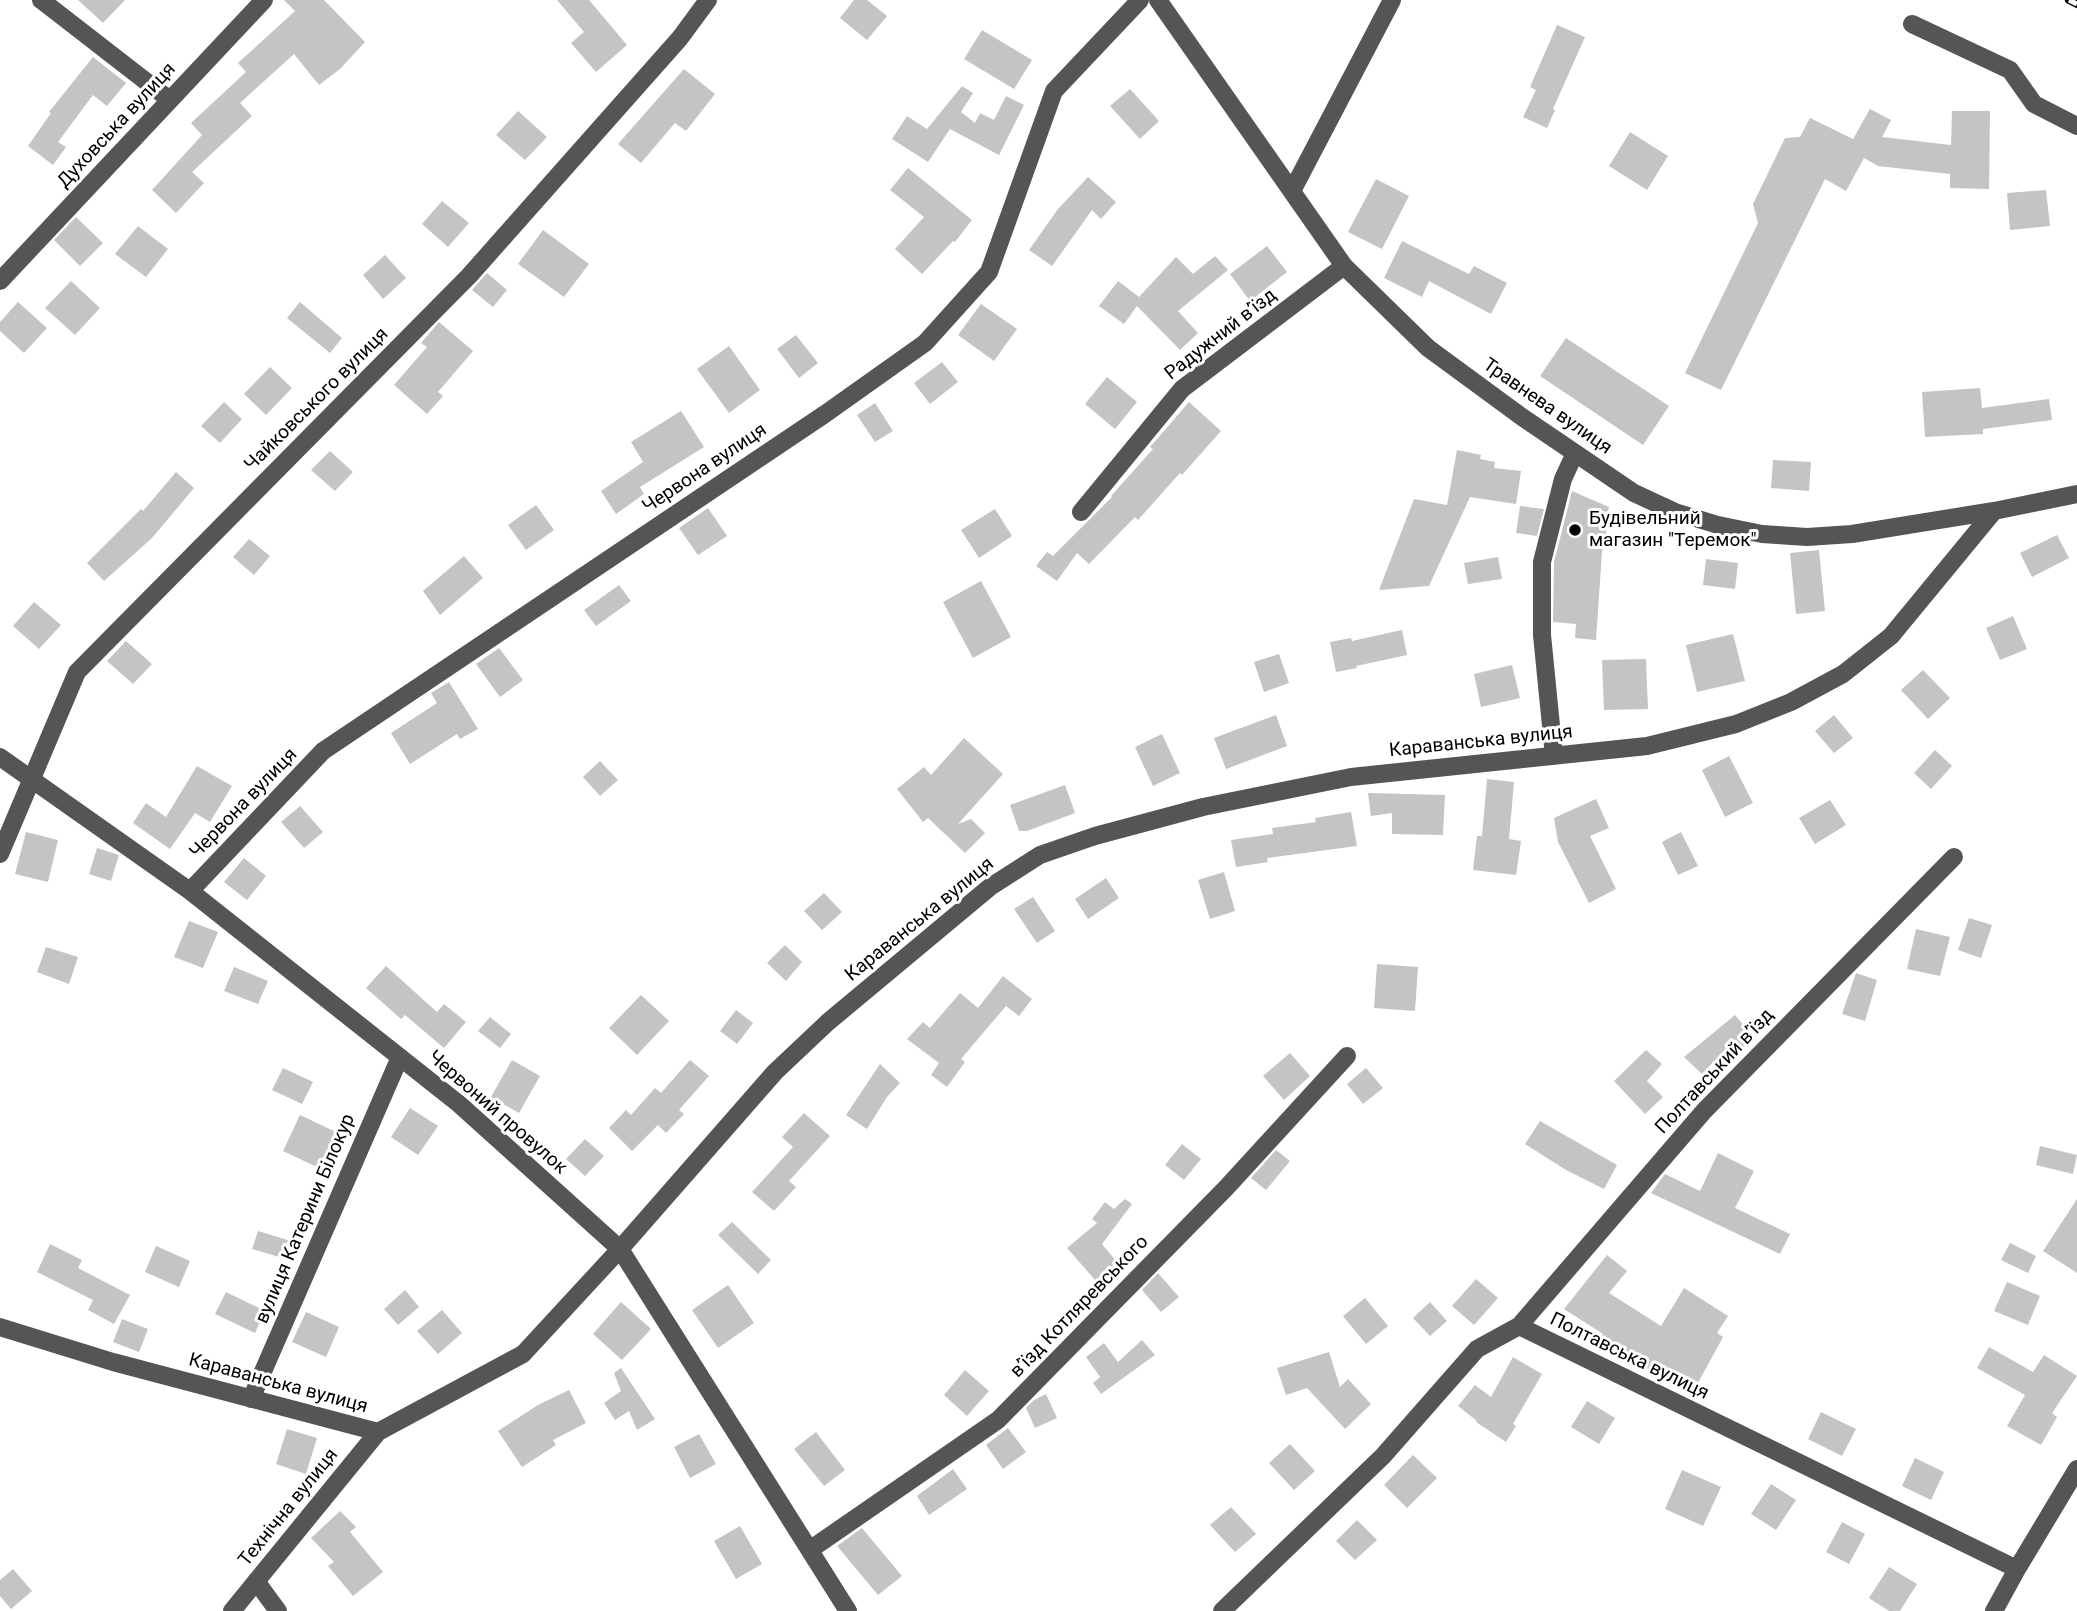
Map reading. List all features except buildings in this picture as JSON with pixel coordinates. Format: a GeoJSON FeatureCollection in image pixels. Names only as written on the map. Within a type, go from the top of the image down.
{"type":"FeatureCollection","features":[{"type":"Feature","properties":{"kind":"street"},"geometry":{"type":"LineString","coordinates":[[41,0],[170,100]]}},
{"type":"Feature","properties":{"kind":"street","name":"Духовська вулиця"},"geometry":{"type":"LineString","coordinates":[[0,281],[264,0]]}},
{"type":"Feature","properties":{"kind":"street","name":"Чайковського вулиця"},"geometry":{"type":"LineString","coordinates":[[0,854],[76,672],[469,276],[680,38],[708,0]]}},
{"type":"Feature","properties":{"kind":"street","name":"Червона вулиця"},"geometry":{"type":"LineString","coordinates":[[190,891],[323,751],[825,414],[925,343],[989,272],[1054,91],[1140,0]]}},
{"type":"Feature","properties":{"kind":"street","name":"Травнева вулиця"},"geometry":{"type":"LineString","coordinates":[[1158,0],[1344,266],[1428,348],[1634,493],[1675,512],[1718,525],[1762,534],[1807,537],[1852,534],[1994,511],[2077,494]]}},
{"type":"Feature","properties":{"kind":"street"},"geometry":{"type":"LineString","coordinates":[[1292,191],[1392,0]]}},
{"type":"Feature","properties":{"kind":"street"},"geometry":{"type":"LineString","coordinates":[[1912,24],[2010,70],[2034,104],[2077,126]]}},
{"type":"Feature","properties":{"kind":"street","name":"Радужний в’їзд"},"geometry":{"type":"LineString","coordinates":[[1081,512],[1182,389],[1344,266]]}},
{"type":"Feature","properties":{"kind":"street"},"geometry":{"type":"LineString","coordinates":[[1554,756],[1542,635],[1542,562],[1559,492],[1575,453]]}},
{"type":"Feature","properties":{"kind":"street","name":"Караванська вулиця"},"geometry":{"type":"LineString","coordinates":[[0,1327],[113,1362],[378,1432],[523,1354],[620,1249],[775,1072],[828,1022],[990,887],[1040,855],[1095,836],[1203,807],[1351,777],[1647,746],[1736,724],[1791,702],[1832,679],[1891,636],[1994,511]]}},
{"type":"Feature","properties":{"kind":"street","name":"Червоний провулок"},"geometry":{"type":"LineString","coordinates":[[0,757],[190,891],[400,1057],[459,1104],[620,1249],[848,1611]]}},
{"type":"Feature","properties":{"kind":"street","name":"Полтавський в’їзд"},"geometry":{"type":"LineString","coordinates":[[1519,1326],[1704,1111],[1954,857]]}},
{"type":"Feature","properties":{"kind":"street","name":"в’їзд Котляревського"},"geometry":{"type":"LineString","coordinates":[[811,1549],[998,1420],[1226,1188],[1347,1056]]}},
{"type":"Feature","properties":{"kind":"street","name":"вулиця Катерини Білокур"},"geometry":{"type":"LineString","coordinates":[[251,1399],[400,1057]]}},
{"type":"Feature","properties":{"kind":"street","name":"Полтавська вулиця"},"geometry":{"type":"LineString","coordinates":[[1222,1611],[1384,1456],[1477,1349],[1519,1326],[2017,1569]]}},
{"type":"Feature","properties":{"kind":"street","name":"Технічна вулиця"},"geometry":{"type":"LineString","coordinates":[[232,1611],[378,1432]]}},
{"type":"Feature","properties":{"kind":"street"},"geometry":{"type":"LineString","coordinates":[[1994,1611],[2077,1469]]}},
{"type":"Feature","properties":{"kind":"street"},"geometry":{"type":"LineString","coordinates":[[256,1581],[278,1611]]}},
{"type":"Feature","properties":{"kind":"railway"},"geometry":{"type":"LineString","coordinates":[[2069,0],[2077,4]]}},
{"type":"Feature","properties":{"kind":"place","name":"Будівельний магазин \"Теремок\""},"geometry":{"type":"Point","coordinates":[1575,530]}}]}
